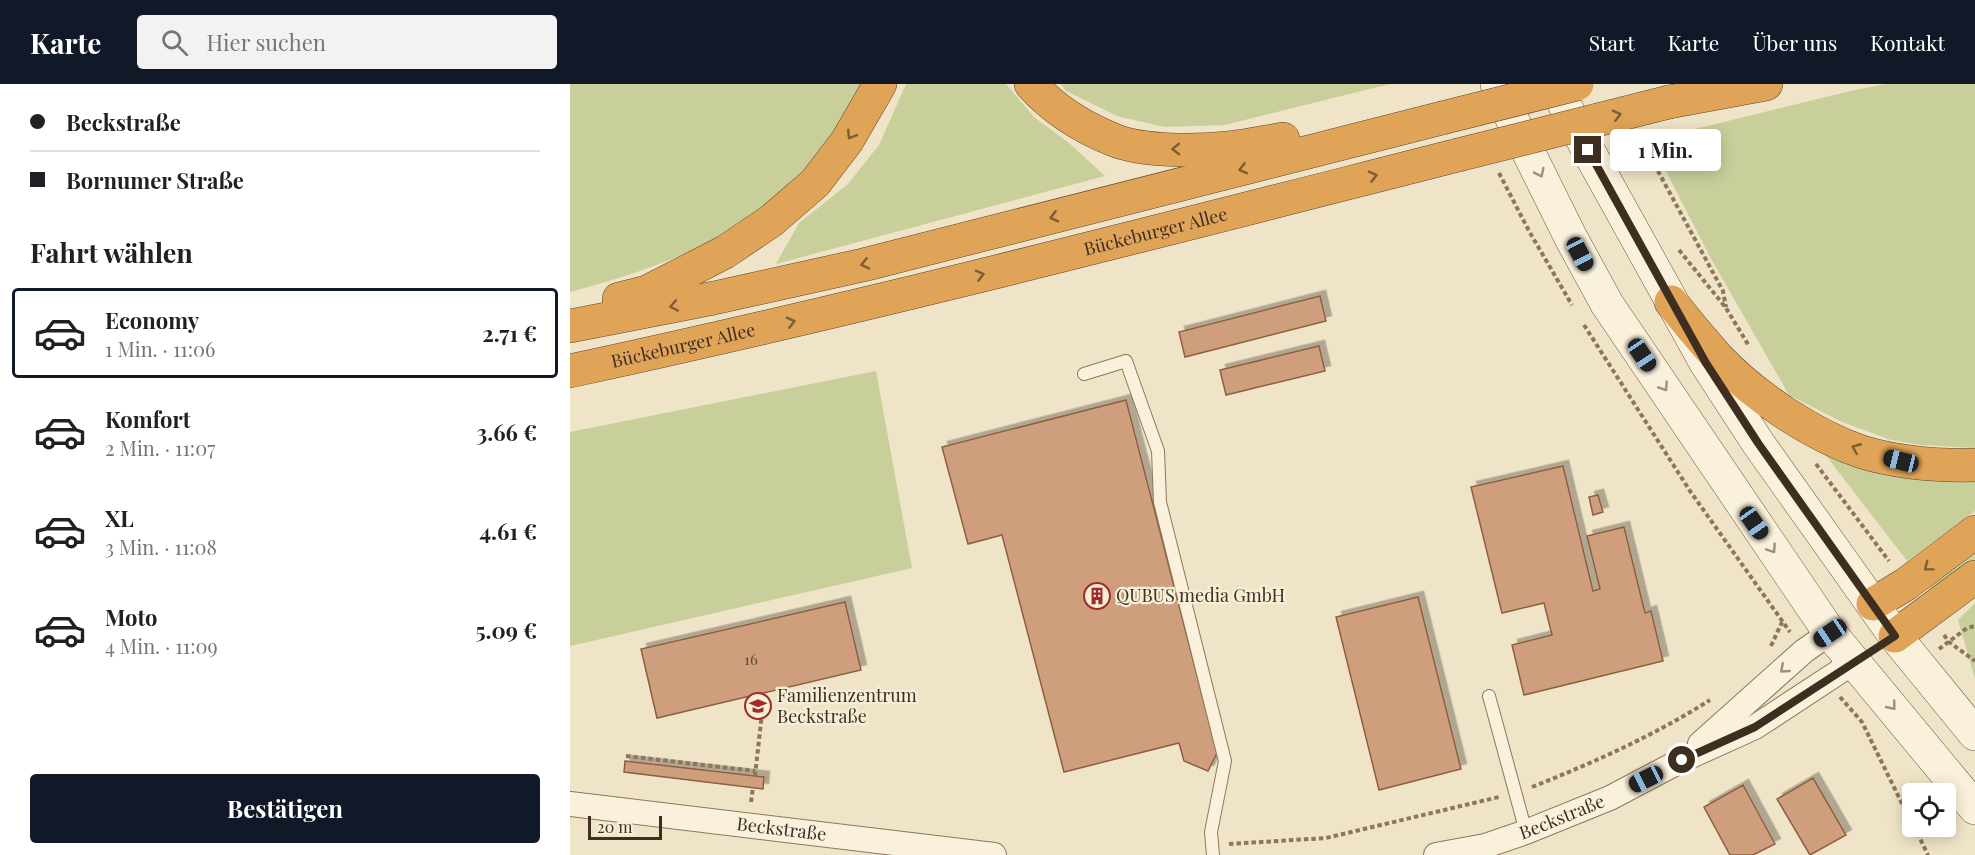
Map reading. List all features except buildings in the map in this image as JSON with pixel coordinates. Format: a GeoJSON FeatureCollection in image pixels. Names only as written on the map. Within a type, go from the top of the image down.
{"type":"FeatureCollection","features":[{"type":"Feature","properties":{"kind":"highway"},"geometry":{"type":"LineString","coordinates":[[570,311],[647,292],[724,252],[771,221],[815,183],[847,141],[880,84]]}},
{"type":"Feature","properties":{"kind":"highway"},"geometry":{"type":"LineString","coordinates":[[1031,84],[1040,95],[1071,118],[1116,141],[1159,149],[1229,148],[1360,125],[1442,118]]}},
{"type":"Feature","properties":{"kind":"highway"},"geometry":{"type":"LineString","coordinates":[[570,326],[714,298],[863,265],[1577,84]]}},
{"type":"Feature","properties":{"kind":"highway","name":"Bückeburger Allee"},"geometry":{"type":"LineString","coordinates":[[570,371],[723,338],[872,302],[1738,84]]}},
{"type":"Feature","properties":{"kind":"highway"},"geometry":{"type":"LineString","coordinates":[[1669,102],[1766,84]]}},
{"type":"Feature","properties":{"kind":"highway"},"geometry":{"type":"LineString","coordinates":[[1671,302],[1719,359],[1747,384],[1784,412],[1824,435],[1862,452],[1901,461],[1947,466],[1975,465]]}},
{"type":"Feature","properties":{"kind":"highway"},"geometry":{"type":"LineString","coordinates":[[1873,604],[1906,584],[1975,532]]}},
{"type":"Feature","properties":{"kind":"highway"},"geometry":{"type":"LineString","coordinates":[[1895,636],[1928,614],[1975,577]]}},
{"type":"Feature","properties":{"kind":"main road"},"geometry":{"type":"LineString","coordinates":[[1497,84],[1571,238],[1607,304],[1830,633],[1975,808]]}},
{"type":"Feature","properties":{"kind":"main road"},"geometry":{"type":"LineString","coordinates":[[1554,84],[1583,142],[1706,363],[1758,443],[1895,636],[1975,734]]}},
{"type":"Feature","properties":{"kind":"main road"},"geometry":{"type":"LineString","coordinates":[[1830,633],[1873,604]]}},
{"type":"Feature","properties":{"kind":"main road"},"geometry":{"type":"LineString","coordinates":[[1854,662],[1895,636]]}},
{"type":"Feature","properties":{"kind":"street","name":"Beckstraße"},"geometry":{"type":"LineString","coordinates":[[1682,760],[1804,651],[1830,633]]}},
{"type":"Feature","properties":{"kind":"street","name":"Beckstraße"},"geometry":{"type":"LineString","coordinates":[[1436,855],[1486,850],[1610,798],[1682,760],[1755,727],[1854,662]]}},
{"type":"Feature","properties":{"kind":"street","name":"Beckstraße"},"geometry":{"type":"LineString","coordinates":[[570,804],[994,855]]}},
{"type":"Feature","properties":{"kind":"lane"},"geometry":{"type":"LineString","coordinates":[[1084,374],[1126,362],[1158,451],[1160,502],[1225,761],[1211,832],[1213,855]]}},
{"type":"Feature","properties":{"kind":"lane"},"geometry":{"type":"LineString","coordinates":[[1489,696],[1526,832]]}},
{"type":"Feature","properties":{"kind":"path"},"geometry":{"type":"LineString","coordinates":[[1640,137],[1723,291],[1726,308],[1749,347]]}},
{"type":"Feature","properties":{"kind":"path"},"geometry":{"type":"LineString","coordinates":[[1816,464],[1906,584]]}},
{"type":"Feature","properties":{"kind":"path"},"geometry":{"type":"LineString","coordinates":[[1928,614],[1949,642],[1975,661]]}},
{"type":"Feature","properties":{"kind":"path"},"geometry":{"type":"LineString","coordinates":[[1949,642],[1968,628],[1975,626]]}},
{"type":"Feature","properties":{"kind":"path"},"geometry":{"type":"LineString","coordinates":[[626,756],[755,773],[762,713],[758,694]]}},
{"type":"Feature","properties":{"kind":"path"},"geometry":{"type":"LineString","coordinates":[[1846,704],[1862,722],[1902,803]]}},
{"type":"Feature","properties":{"kind":"path"},"geometry":{"type":"LineString","coordinates":[[1919,837],[1928,855]]}},
{"type":"Feature","properties":{"kind":"green space"},"geometry":{"type":"Polygon","coordinates":[[[570,84],[863,84],[836,132],[811,166],[777,198],[751,218],[723,235],[664,262],[570,292],[570,84]]]}},
{"type":"Feature","properties":{"kind":"green space"},"geometry":{"type":"Polygon","coordinates":[[[906,84],[1006,84],[1034,117],[1069,143],[1105,176],[776,264],[799,223],[848,184],[879,145],[906,84]]]}},
{"type":"Feature","properties":{"kind":"green space"},"geometry":{"type":"Polygon","coordinates":[[[1061,84],[1390,84],[1225,125],[1164,127],[1117,116],[1066,91],[1061,84]]]}},
{"type":"Feature","properties":{"kind":"green space"},"geometry":{"type":"Polygon","coordinates":[[[1886,84],[1975,84],[1975,448],[1920,445],[1891,440],[1842,422],[1789,395],[1710,257],[1650,140],[1886,84]]]}},
{"type":"Feature","properties":{"kind":"green space"},"geometry":{"type":"Polygon","coordinates":[[[876,371],[912,568],[570,646],[570,432],[876,371]]]}},
{"type":"Feature","properties":{"kind":"green space"},"geometry":{"type":"Polygon","coordinates":[[[1817,444],[1925,480],[1975,482],[1975,511],[1907,561],[1817,444]]]}},
{"type":"Feature","properties":{"kind":"green space"},"geometry":{"type":"Polygon","coordinates":[[[1975,550],[1975,559],[1932,592],[1928,587],[1975,550]]]}},
{"type":"Feature","properties":{"kind":"green space"},"geometry":{"type":"Polygon","coordinates":[[[1975,603],[1975,679],[1958,620],[1975,603]]]}},
{"type":"Feature","properties":{"kind":"place","name":"QUBUS media GmbH"},"geometry":{"type":"Point","coordinates":[1097,596]}},
{"type":"Feature","properties":{"kind":"place","name":"Familienzentrum Beckstraße"},"geometry":{"type":"Point","coordinates":[758,706]}},
{"type":"Feature","properties":{"kind":"route"},"geometry":{"type":"LineString","coordinates":[[1588,150],[1706,363],[1758,443],[1895,636],[1755,727],[1682,760]]}}]}
